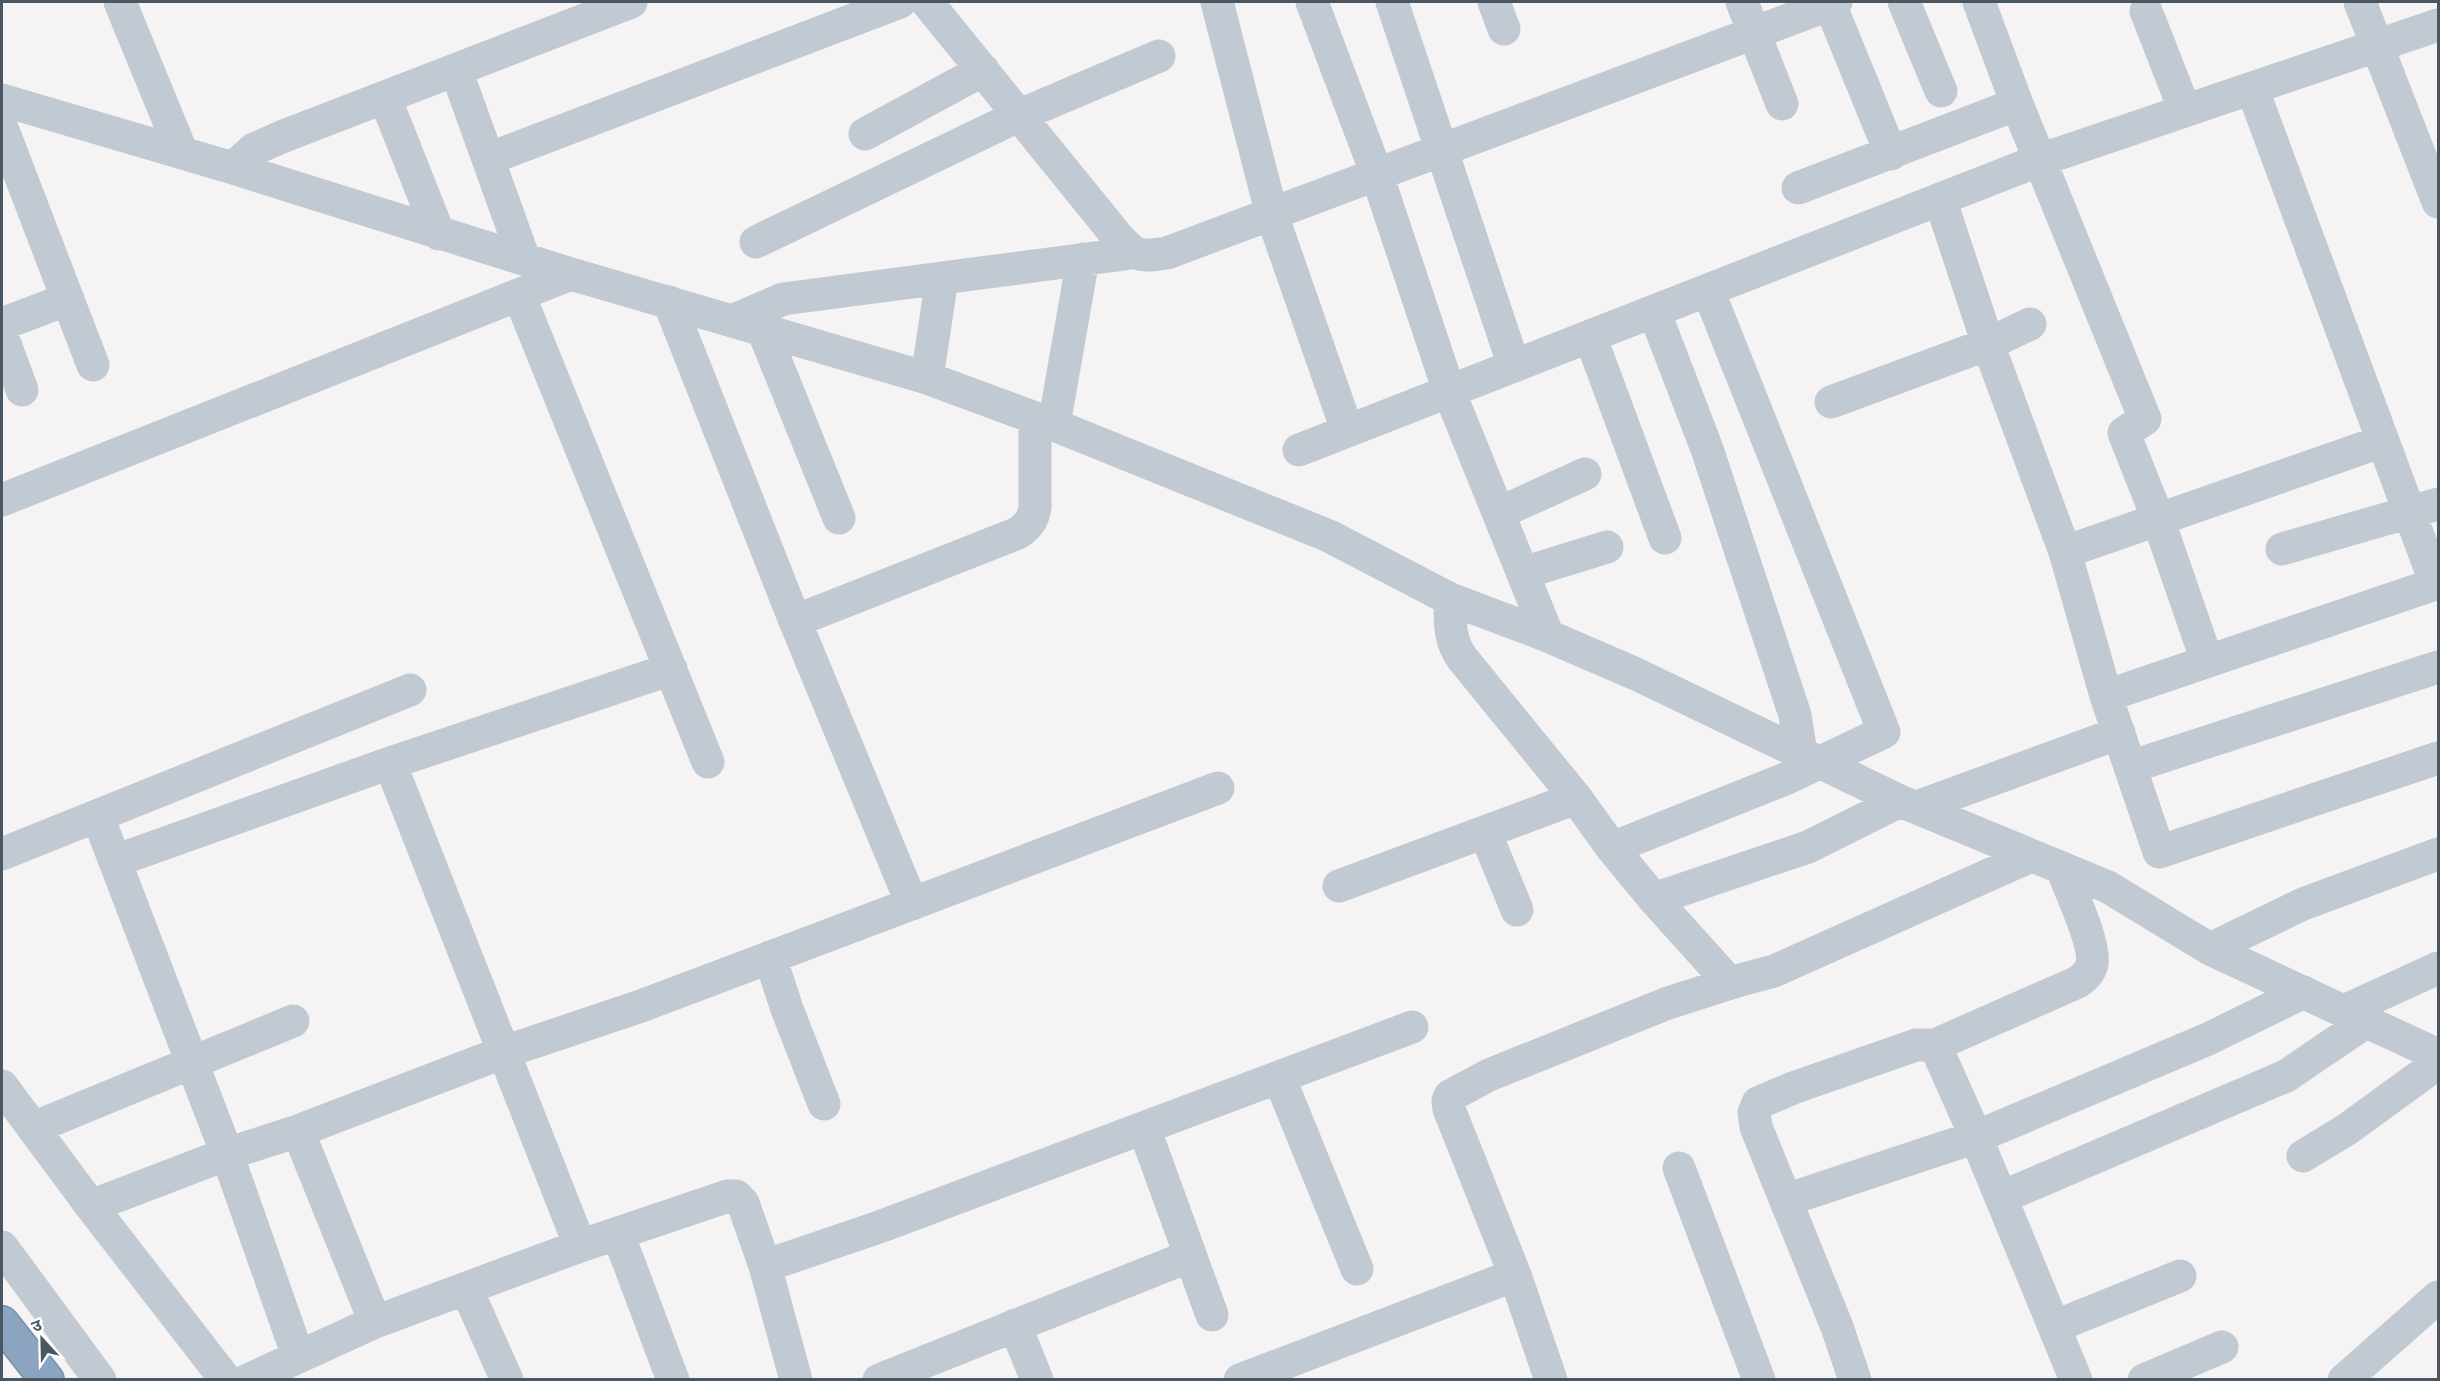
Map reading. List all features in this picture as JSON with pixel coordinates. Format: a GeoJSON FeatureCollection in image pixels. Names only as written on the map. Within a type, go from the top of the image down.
{"type":"FeatureCollection","features":[{"type":"Feature","properties":{"kind":"highway"},"geometry":{"type":"LineString","coordinates":[[2,1323],[47,1380]]}},
{"type":"Feature","properties":{"kind":"street"},"geometry":{"type":"LineString","coordinates":[[120,2],[182,153]]}},
{"type":"Feature","properties":{"kind":"street"},"geometry":{"type":"LineString","coordinates":[[233,168],[254,149],[631,2]]}},
{"type":"Feature","properties":{"kind":"street"},"geometry":{"type":"LineString","coordinates":[[488,159],[900,2]]}},
{"type":"Feature","properties":{"kind":"street"},"geometry":{"type":"LineString","coordinates":[[927,2],[1132,253]]}},
{"type":"Feature","properties":{"kind":"street"},"geometry":{"type":"LineString","coordinates":[[1217,2],[1272,215],[1347,430]]}},
{"type":"Feature","properties":{"kind":"street"},"geometry":{"type":"LineString","coordinates":[[1312,2],[1377,175],[1449,391],[1548,636]]}},
{"type":"Feature","properties":{"kind":"street"},"geometry":{"type":"LineString","coordinates":[[1392,2],[1514,366]]}},
{"type":"Feature","properties":{"kind":"street"},"geometry":{"type":"LineString","coordinates":[[1742,2],[1782,104]]}},
{"type":"Feature","properties":{"kind":"street"},"geometry":{"type":"LineString","coordinates":[[748,325],[783,300],[1132,253],[1149,255],[1167,253],[1831,2],[1891,154]]}},
{"type":"Feature","properties":{"kind":"street"},"geometry":{"type":"LineString","coordinates":[[1904,2],[1941,90]]}},
{"type":"Feature","properties":{"kind":"street"},"geometry":{"type":"LineString","coordinates":[[1979,2],[2017,104],[2145,419],[2124,433],[2158,519],[2207,661]]}},
{"type":"Feature","properties":{"kind":"street"},"geometry":{"type":"LineString","coordinates":[[2360,2],[2378,46],[2429,148],[2439,202]]}},
{"type":"Feature","properties":{"kind":"street"},"geometry":{"type":"LineString","coordinates":[[2146,11],[2185,111]]}},
{"type":"Feature","properties":{"kind":"street"},"geometry":{"type":"LineString","coordinates":[[1299,450],[2040,160],[2439,26]]}},
{"type":"Feature","properties":{"kind":"street"},"geometry":{"type":"LineString","coordinates":[[756,242],[1020,115],[1160,56]]}},
{"type":"Feature","properties":{"kind":"street"},"geometry":{"type":"LineString","coordinates":[[456,70],[524,259]]}},
{"type":"Feature","properties":{"kind":"street"},"geometry":{"type":"LineString","coordinates":[[865,134],[983,70]]}},
{"type":"Feature","properties":{"kind":"street"},"geometry":{"type":"LineString","coordinates":[[2106,696],[2437,584],[2424,508],[2383,441],[2252,88]]}},
{"type":"Feature","properties":{"kind":"street"},"geometry":{"type":"LineString","coordinates":[[385,98],[439,234]]}},
{"type":"Feature","properties":{"kind":"street"},"geometry":{"type":"LineString","coordinates":[[2,100],[233,168],[571,274],[927,378],[1044,422],[1329,536],[1450,599],[1548,636],[1636,674],[1908,804],[2108,887],[2210,949],[2439,1055]]}},
{"type":"Feature","properties":{"kind":"street"},"geometry":{"type":"LineString","coordinates":[[1798,188],[2017,104]]}},
{"type":"Feature","properties":{"kind":"street"},"geometry":{"type":"LineString","coordinates":[[2,128],[93,365]]}},
{"type":"Feature","properties":{"kind":"street"},"geometry":{"type":"LineString","coordinates":[[1940,199],[1988,344],[2065,552],[2106,696],[2159,852],[2439,758]]}},
{"type":"Feature","properties":{"kind":"street"},"geometry":{"type":"LineString","coordinates":[[795,621],[1018,533],[1028,526],[1034,518],[1044,422],[1083,259]]}},
{"type":"Feature","properties":{"kind":"street"},"geometry":{"type":"LineString","coordinates":[[2,500],[571,274]]}},
{"type":"Feature","properties":{"kind":"street"},"geometry":{"type":"LineString","coordinates":[[927,378],[942,278]]}},
{"type":"Feature","properties":{"kind":"street"},"geometry":{"type":"LineString","coordinates":[[1612,848],[1774,784],[1810,758],[1884,732],[1708,290]]}},
{"type":"Feature","properties":{"kind":"street"},"geometry":{"type":"LineString","coordinates":[[519,295],[708,762]]}},
{"type":"Feature","properties":{"kind":"street"},"geometry":{"type":"LineString","coordinates":[[2,324],[68,299]]}},
{"type":"Feature","properties":{"kind":"street"},"geometry":{"type":"LineString","coordinates":[[669,302],[795,621],[912,904]]}},
{"type":"Feature","properties":{"kind":"street"},"geometry":{"type":"LineString","coordinates":[[1654,311],[1711,460],[1810,758]]}},
{"type":"Feature","properties":{"kind":"street"},"geometry":{"type":"LineString","coordinates":[[1831,402],[1988,344],[2030,324]]}},
{"type":"Feature","properties":{"kind":"street"},"geometry":{"type":"LineString","coordinates":[[748,325],[839,518]]}},
{"type":"Feature","properties":{"kind":"street"},"geometry":{"type":"LineString","coordinates":[[2,336],[22,390]]}},
{"type":"Feature","properties":{"kind":"street"},"geometry":{"type":"LineString","coordinates":[[1590,336],[1665,538]]}},
{"type":"Feature","properties":{"kind":"street"},"geometry":{"type":"LineString","coordinates":[[2065,552],[2383,441]]}},
{"type":"Feature","properties":{"kind":"street"},"geometry":{"type":"LineString","coordinates":[[1499,513],[1585,474]]}},
{"type":"Feature","properties":{"kind":"street"},"geometry":{"type":"LineString","coordinates":[[2282,549],[2424,508]]}},
{"type":"Feature","properties":{"kind":"street"},"geometry":{"type":"LineString","coordinates":[[1523,573],[1607,548]]}},
{"type":"Feature","properties":{"kind":"street"},"geometry":{"type":"LineString","coordinates":[[1450,599],[1450,632],[1455,648],[1654,899],[1717,972],[1727,980],[1737,981]]}},
{"type":"Feature","properties":{"kind":"street"},"geometry":{"type":"LineString","coordinates":[[2130,767],[2439,667]]}},
{"type":"Feature","properties":{"kind":"street"},"geometry":{"type":"LineString","coordinates":[[115,861],[390,763],[671,669]]}},
{"type":"Feature","properties":{"kind":"street"},"geometry":{"type":"LineString","coordinates":[[2,854],[411,690]]}},
{"type":"Feature","properties":{"kind":"street"},"geometry":{"type":"LineString","coordinates":[[1654,899],[1808,847],[1908,804],[2119,733]]}},
{"type":"Feature","properties":{"kind":"street"},"geometry":{"type":"LineString","coordinates":[[390,763],[580,1246]]}},
{"type":"Feature","properties":{"kind":"street"},"geometry":{"type":"LineString","coordinates":[[91,1206],[226,1154],[298,1131],[504,1052],[641,1006],[1218,788]]}},
{"type":"Feature","properties":{"kind":"street"},"geometry":{"type":"LineString","coordinates":[[1339,886],[1576,798]]}},
{"type":"Feature","properties":{"kind":"street"},"geometry":{"type":"LineString","coordinates":[[98,817],[226,1154],[298,1356]]}},
{"type":"Feature","properties":{"kind":"street"},"geometry":{"type":"LineString","coordinates":[[1485,832],[1517,910]]}},
{"type":"Feature","properties":{"kind":"street"},"geometry":{"type":"LineString","coordinates":[[2210,949],[2303,904],[2439,854]]}},
{"type":"Feature","properties":{"kind":"street"},"geometry":{"type":"LineString","coordinates":[[1551,1380],[1515,1275],[1449,1109],[1450,1096],[1489,1075],[1668,1003],[1774,971],[2031,856]]}},
{"type":"Feature","properties":{"kind":"street"},"geometry":{"type":"LineString","coordinates":[[1855,1380],[1837,1327],[1756,1127],[1754,1113],[1758,1103],[1793,1088],[1916,1045],[1935,1045],[2078,982],[2088,974],[2092,963],[2090,941],[2062,869]]}},
{"type":"Feature","properties":{"kind":"street"},"geometry":{"type":"LineString","coordinates":[[770,957],[787,1009],[824,1104]]}},
{"type":"Feature","properties":{"kind":"street"},"geometry":{"type":"LineString","coordinates":[[2002,1197],[2286,1076],[2356,1016],[2439,968]]}},
{"type":"Feature","properties":{"kind":"street"},"geometry":{"type":"LineString","coordinates":[[1786,1200],[1976,1137],[2208,1039],[2304,992]]}},
{"type":"Feature","properties":{"kind":"street"},"geometry":{"type":"LineString","coordinates":[[33,1128],[293,1021]]}},
{"type":"Feature","properties":{"kind":"street"},"geometry":{"type":"LineString","coordinates":[[765,1266],[882,1226],[1412,1027]]}},
{"type":"Feature","properties":{"kind":"street"},"geometry":{"type":"LineString","coordinates":[[1935,1045],[2002,1197],[2076,1380]]}},
{"type":"Feature","properties":{"kind":"street"},"geometry":{"type":"LineString","coordinates":[[2303,1156],[2346,1130],[2439,1063]]}},
{"type":"Feature","properties":{"kind":"street"},"geometry":{"type":"LineString","coordinates":[[1279,1077],[1357,1269]]}},
{"type":"Feature","properties":{"kind":"street"},"geometry":{"type":"LineString","coordinates":[[2,1086],[91,1206],[226,1380]]}},
{"type":"Feature","properties":{"kind":"street"},"geometry":{"type":"LineString","coordinates":[[1144,1128],[1212,1315]]}},
{"type":"Feature","properties":{"kind":"street"},"geometry":{"type":"LineString","coordinates":[[298,1131],[375,1322]]}},
{"type":"Feature","properties":{"kind":"street"},"geometry":{"type":"LineString","coordinates":[[1679,1168],[1759,1380]]}},
{"type":"Feature","properties":{"kind":"street"},"geometry":{"type":"LineString","coordinates":[[248,1380],[375,1322],[580,1246],[728,1196],[736,1196],[743,1203],[749,1217],[765,1266],[796,1380]]}},
{"type":"Feature","properties":{"kind":"street"},"geometry":{"type":"LineString","coordinates":[[618,1234],[673,1380]]}},
{"type":"Feature","properties":{"kind":"street"},"geometry":{"type":"LineString","coordinates":[[2,1247],[100,1380]]}},
{"type":"Feature","properties":{"kind":"street"},"geometry":{"type":"LineString","coordinates":[[879,1380],[1190,1256]]}},
{"type":"Feature","properties":{"kind":"street"},"geometry":{"type":"LineString","coordinates":[[1240,1380],[1515,1275]]}},
{"type":"Feature","properties":{"kind":"street"},"geometry":{"type":"LineString","coordinates":[[2056,1326],[2180,1276]]}},
{"type":"Feature","properties":{"kind":"street"},"geometry":{"type":"LineString","coordinates":[[466,1288],[507,1380]]}},
{"type":"Feature","properties":{"kind":"street"},"geometry":{"type":"LineString","coordinates":[[2344,1380],[2439,1297]]}},
{"type":"Feature","properties":{"kind":"street"},"geometry":{"type":"LineString","coordinates":[[1016,1325],[1037,1380]]}},
{"type":"Feature","properties":{"kind":"street"},"geometry":{"type":"LineString","coordinates":[[2144,1380],[2222,1347]]}}]}
